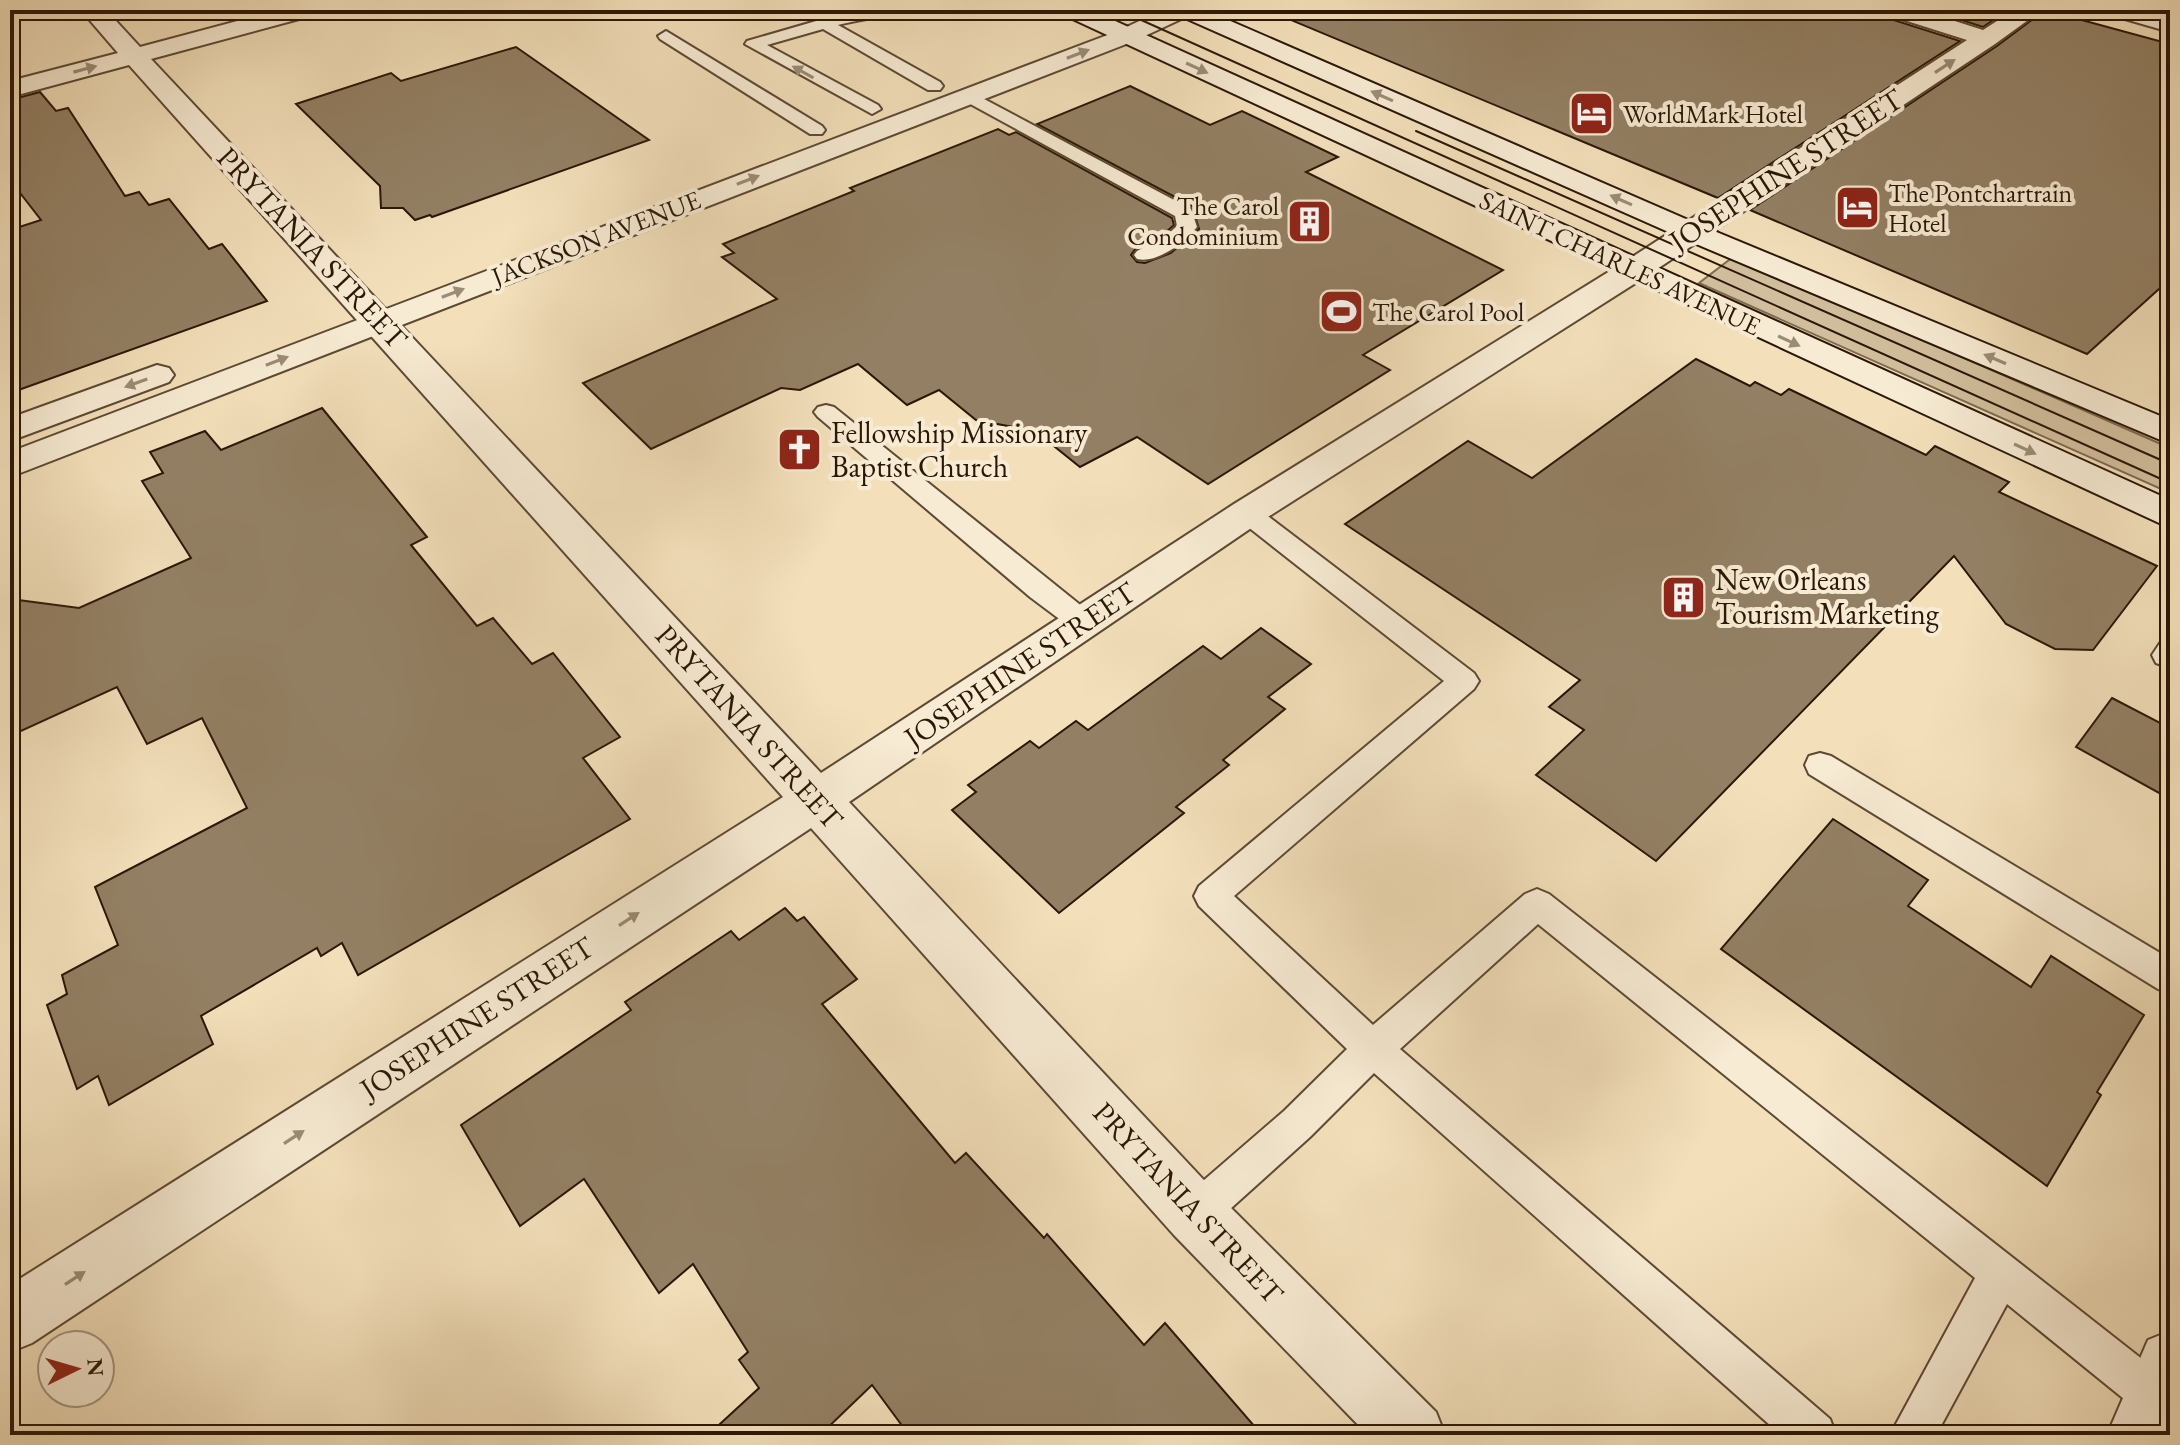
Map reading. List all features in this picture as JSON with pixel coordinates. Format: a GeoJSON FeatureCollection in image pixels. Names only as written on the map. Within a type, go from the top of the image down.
{"type":"FeatureCollection","features":[{"type":"Feature","properties":{"kind":"street","name":"PRYTANIA STREET"},"geometry":{"type":"LineString","coordinates":[[93,10],[1195,1214],[1413,1435]]}},
{"type":"Feature","properties":{"kind":"street"},"geometry":{"type":"LineString","coordinates":[[10,89],[306,10]]}},
{"type":"Feature","properties":{"kind":"street","name":"SAINT CHARLES AVENUE"},"geometry":{"type":"LineString","coordinates":[[1072,10],[2170,515]]}},
{"type":"Feature","properties":{"kind":"street","name":"SAINT CHARLES AVENUE"},"geometry":{"type":"LineString","coordinates":[[1182,10],[1692,232],[2170,433]]}},
{"type":"Feature","properties":{"kind":"street","name":"JACKSON AVENUE"},"geometry":{"type":"LineString","coordinates":[[472,257],[934,86],[1182,10]]}},
{"type":"Feature","properties":{"kind":"street"},"geometry":{"type":"LineString","coordinates":[[1896,10],[1987,39]]}},
{"type":"Feature","properties":{"kind":"street","name":"JOSEPHINE STREET"},"geometry":{"type":"LineString","coordinates":[[10,1321],[815,799],[1247,513],[1634,270],[2030,10]]}},
{"type":"Feature","properties":{"kind":"street"},"geometry":{"type":"LineString","coordinates":[[2119,10],[2170,25]]}},
{"type":"Feature","properties":{"kind":"street","name":"JACKSON AVENUE"},"geometry":{"type":"LineString","coordinates":[[10,465],[366,305],[969,96],[1113,30]]}},
{"type":"Feature","properties":{"kind":"street"},"geometry":{"type":"LineString","coordinates":[[1431,176],[1491,143]]}},
{"type":"Feature","properties":{"kind":"street"},"geometry":{"type":"LineString","coordinates":[[10,430],[189,363]]}},
{"type":"Feature","properties":{"kind":"lane"},"geometry":{"type":"LineString","coordinates":[[872,109],[753,44],[869,10],[891,10]]}},
{"type":"Feature","properties":{"kind":"lane"},"geometry":{"type":"LineString","coordinates":[[830,27],[934,86]]}},
{"type":"Feature","properties":{"kind":"lane"},"geometry":{"type":"LineString","coordinates":[[666,36],[816,130]]}},
{"type":"Feature","properties":{"kind":"lane"},"geometry":{"type":"LineString","coordinates":[[969,96],[1184,213],[1187,227],[1174,239],[1144,255]]}},
{"type":"Feature","properties":{"kind":"lane"},"geometry":{"type":"LineString","coordinates":[[826,412],[1084,623]]}},
{"type":"Feature","properties":{"kind":"lane"},"geometry":{"type":"LineString","coordinates":[[1247,513],[1464,681],[1211,896],[1373,1049],[1814,1435]]}},
{"type":"Feature","properties":{"kind":"lane"},"geometry":{"type":"LineString","coordinates":[[1820,765],[2170,978]]}},
{"type":"Feature","properties":{"kind":"lane"},"geometry":{"type":"LineString","coordinates":[[1195,1214],[1297,1124],[1373,1049],[1537,904],[2155,1398]]}},
{"type":"Feature","properties":{"kind":"lane"},"geometry":{"type":"LineString","coordinates":[[1912,1435],[2001,1273]]}},
{"type":"Feature","properties":{"kind":"shaded area"},"geometry":{"type":"Polygon","coordinates":[[[1733,257],[2170,448],[2170,493],[1699,283],[1733,257]]]}},
{"type":"Feature","properties":{"kind":"building"},"geometry":{"type":"Polygon","coordinates":[[[1267,10],[1881,10],[1887,18],[1960,41],[1718,198],[1267,10]]]}},
{"type":"Feature","properties":{"kind":"building"},"geometry":{"type":"Polygon","coordinates":[[[1930,10],[2008,10],[1983,27],[1930,10]]]}},
{"type":"Feature","properties":{"kind":"building"},"geometry":{"type":"Polygon","coordinates":[[[2045,10],[2170,44],[2170,279],[2087,354],[1750,210],[1997,46],[2045,10]]]}},
{"type":"Feature","properties":{"kind":"building"},"geometry":{"type":"Polygon","coordinates":[[[516,47],[649,140],[432,217],[415,220],[403,208],[381,208],[380,186],[296,104],[391,73],[401,81],[516,47]]]}},
{"type":"Feature","properties":{"kind":"building"},"geometry":{"type":"Polygon","coordinates":[[[1130,86],[1210,125],[1242,111],[1338,157],[1306,172],[1503,270],[1363,355],[1390,370],[1208,484],[1137,437],[1080,467],[1050,443],[1027,439],[1013,427],[976,420],[939,390],[907,405],[858,364],[800,390],[781,388],[651,449],[583,383],[777,299],[722,257],[734,253],[723,244],[854,191],[850,188],[998,129],[1009,135],[1016,132],[1172,218],[1174,225],[1136,248],[1131,255],[1137,262],[1145,263],[1171,253],[1199,229],[1192,206],[1037,124],[1130,86]]]}},
{"type":"Feature","properties":{"kind":"building"},"geometry":{"type":"Polygon","coordinates":[[[40,92],[56,111],[68,108],[125,196],[139,192],[149,205],[169,199],[209,249],[222,244],[267,301],[10,393],[10,230],[41,220],[10,180],[10,100],[40,92]]]}},
{"type":"Feature","properties":{"kind":"building","name":"New Orleans Tourism Marketing"},"geometry":{"type":"Polygon","coordinates":[[[1696,359],[1750,386],[1755,382],[1781,395],[1789,389],[1926,455],[1935,446],[2009,482],[1999,492],[2157,566],[2093,650],[2055,649],[2006,624],[1954,556],[1656,861],[1536,775],[1584,730],[1549,707],[1580,680],[1345,524],[1468,441],[1532,478],[1696,359]]]}},
{"type":"Feature","properties":{"kind":"building"},"geometry":{"type":"Polygon","coordinates":[[[322,408],[427,537],[411,545],[477,626],[493,618],[532,664],[553,653],[620,737],[583,758],[630,819],[358,975],[342,943],[321,956],[317,948],[201,1016],[213,1044],[109,1105],[98,1076],[77,1089],[47,1005],[67,994],[62,975],[118,945],[95,887],[247,808],[202,718],[147,744],[117,687],[10,736],[10,599],[79,608],[191,558],[142,481],[163,473],[150,452],[205,431],[221,450],[322,408]]]}},
{"type":"Feature","properties":{"kind":"building"},"geometry":{"type":"Polygon","coordinates":[[[1261,628],[1311,664],[1268,697],[1285,709],[1223,760],[1229,765],[1176,807],[1184,813],[1059,913],[952,810],[976,792],[968,785],[1030,741],[1039,748],[1076,721],[1088,730],[1203,646],[1221,659],[1261,628]]]}},
{"type":"Feature","properties":{"kind":"building"},"geometry":{"type":"Polygon","coordinates":[[[2112,698],[2170,728],[2170,799],[2076,747],[2112,698]]]}},
{"type":"Feature","properties":{"kind":"building"},"geometry":{"type":"Polygon","coordinates":[[[1833,819],[1928,880],[1908,906],[2031,987],[2051,956],[2144,1015],[2097,1092],[2101,1095],[2047,1186],[1721,949],[1833,819]]]}},
{"type":"Feature","properties":{"kind":"building"},"geometry":{"type":"Polygon","coordinates":[[[785,908],[797,921],[804,917],[857,979],[822,1004],[955,1163],[966,1153],[1044,1238],[1047,1234],[1144,1345],[1165,1323],[1262,1435],[909,1435],[872,1385],[820,1435],[708,1435],[759,1388],[739,1360],[748,1352],[693,1264],[659,1293],[584,1179],[520,1226],[461,1125],[631,1010],[625,1002],[731,931],[739,940],[785,908]]]}},
{"type":"Feature","properties":{"kind":"tram line"},"geometry":{"type":"LineString","coordinates":[[1119,10],[2170,483]]}},
{"type":"Feature","properties":{"kind":"tram line"},"geometry":{"type":"LineString","coordinates":[[1416,131],[2170,464]]}},
{"type":"Feature","properties":{"kind":"place","name":"WorldMark Hotel"},"geometry":{"type":"Point","coordinates":[1592,114]}},
{"type":"Feature","properties":{"kind":"place","name":"The Pontchartrain Hotel"},"geometry":{"type":"Point","coordinates":[1857,208]}},
{"type":"Feature","properties":{"kind":"place","name":"The Carol Condominium"},"geometry":{"type":"Point","coordinates":[1310,221]}},
{"type":"Feature","properties":{"kind":"place","name":"The Carol Pool"},"geometry":{"type":"Point","coordinates":[1341,312]}},
{"type":"Feature","properties":{"kind":"place","name":"Fellowship Missionary Baptist Church"},"geometry":{"type":"Point","coordinates":[800,450]}},
{"type":"Feature","properties":{"kind":"place","name":"New Orleans Tourism Marketing"},"geometry":{"type":"Point","coordinates":[1684,597]}}]}
